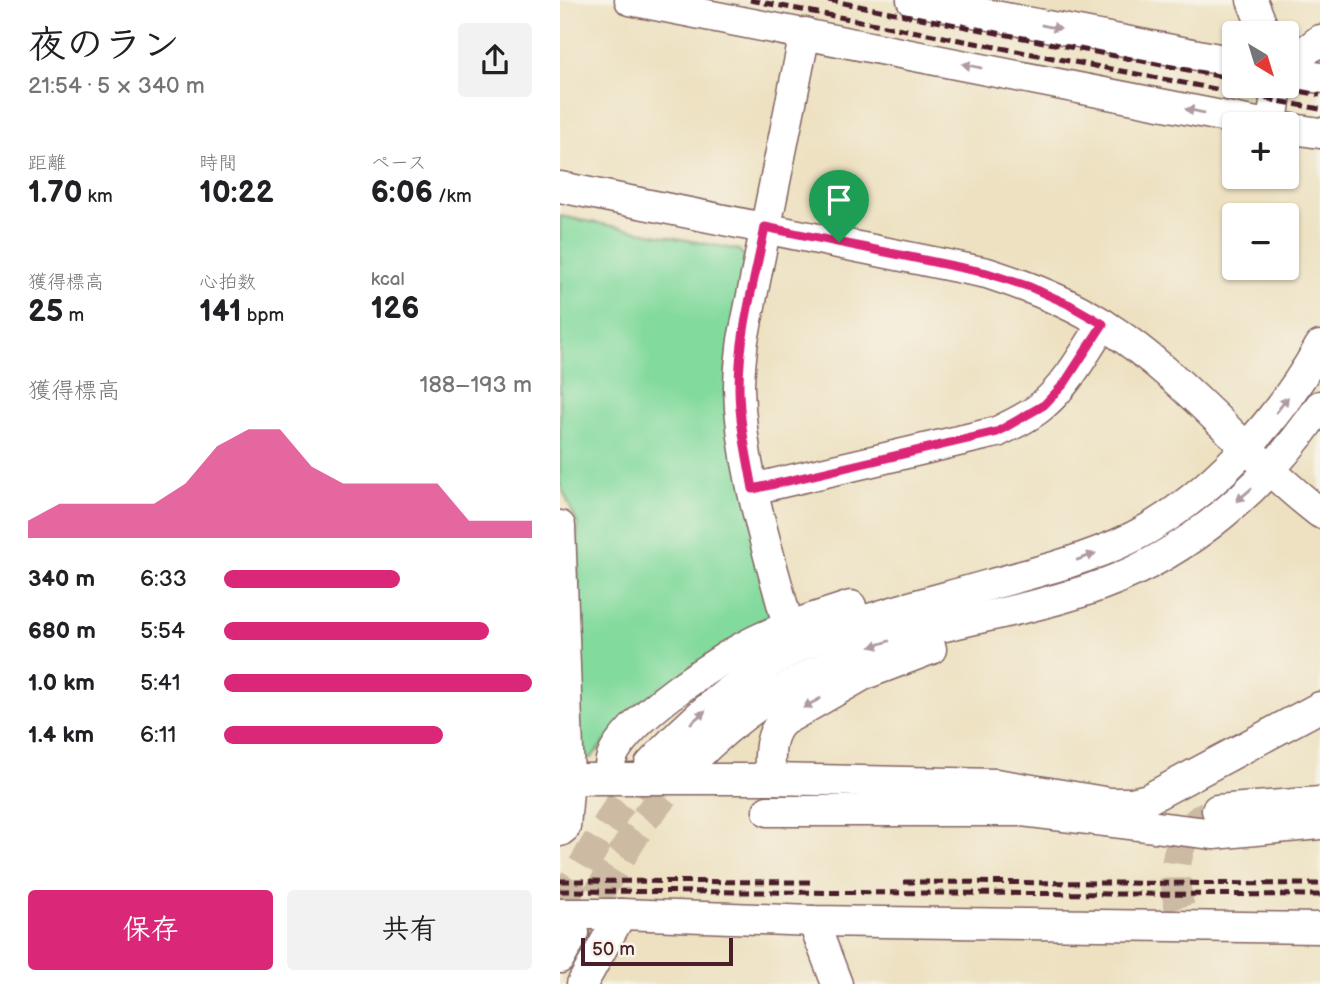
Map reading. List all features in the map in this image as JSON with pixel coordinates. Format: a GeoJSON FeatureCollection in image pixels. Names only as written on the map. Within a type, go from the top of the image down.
{"type":"FeatureCollection","features":[{"type":"Feature","properties":{"kind":"street"},"geometry":{"type":"LineString","coordinates":[[630,0],[1222,116]]}},
{"type":"Feature","properties":{"kind":"street"},"geometry":{"type":"LineString","coordinates":[[912,0],[1222,60]]}},
{"type":"Feature","properties":{"kind":"street"},"geometry":{"type":"LineString","coordinates":[[1252,0],[1260,21]]}},
{"type":"Feature","properties":{"kind":"street"},"geometry":{"type":"LineString","coordinates":[[788,626],[753,489],[743,434],[739,387],[743,340],[805,33]]}},
{"type":"Feature","properties":{"kind":"street"},"geometry":{"type":"LineString","coordinates":[[1299,56],[1320,40]]}},
{"type":"Feature","properties":{"kind":"street"},"geometry":{"type":"LineString","coordinates":[[1299,74],[1320,78]]}},
{"type":"Feature","properties":{"kind":"street"},"geometry":{"type":"LineString","coordinates":[[1299,130],[1320,133]]}},
{"type":"Feature","properties":{"kind":"street"},"geometry":{"type":"LineString","coordinates":[[560,187],[987,273],[1030,287],[1103,324],[1168,374],[1320,513]]}},
{"type":"Feature","properties":{"kind":"street"},"geometry":{"type":"LineString","coordinates":[[753,489],[997,432],[1044,405],[1064,384],[1103,324]]}},
{"type":"Feature","properties":{"kind":"street"},"geometry":{"type":"LineString","coordinates":[[650,765],[674,739],[721,697],[776,660],[810,642],[875,618],[1106,550],[1158,522],[1205,486],[1246,447],[1289,396],[1320,346]]}},
{"type":"Feature","properties":{"kind":"street"},"geometry":{"type":"LineString","coordinates":[[685,769],[740,717],[774,693],[820,668],[884,643],[1031,607],[1103,585],[1165,554],[1196,535],[1270,470],[1320,406]]}},
{"type":"Feature","properties":{"kind":"street"},"geometry":{"type":"LineString","coordinates":[[560,526],[569,779],[565,827],[560,831]]}},
{"type":"Feature","properties":{"kind":"street"},"geometry":{"type":"LineString","coordinates":[[609,779],[611,758],[625,737],[658,704],[757,640],[788,626],[886,594],[963,576],[1051,568]]}},
{"type":"Feature","properties":{"kind":"street"},"geometry":{"type":"LineString","coordinates":[[770,779],[771,740],[775,729],[793,714],[893,662],[980,633],[1031,607]]}},
{"type":"Feature","properties":{"kind":"street"},"geometry":{"type":"LineString","coordinates":[[569,779],[770,779],[996,784],[1110,803],[1131,803],[1148,799],[1320,708]]}},
{"type":"Feature","properties":{"kind":"street"},"geometry":{"type":"LineString","coordinates":[[1217,810],[1320,802]]}},
{"type":"Feature","properties":{"kind":"street"},"geometry":{"type":"LineString","coordinates":[[768,811],[1022,811],[1214,834],[1320,824]]}},
{"type":"Feature","properties":{"kind":"street"},"geometry":{"type":"LineString","coordinates":[[1180,908],[1320,911]]}},
{"type":"Feature","properties":{"kind":"street"},"geometry":{"type":"LineString","coordinates":[[582,984],[621,914]]}},
{"type":"Feature","properties":{"kind":"street"},"geometry":{"type":"LineString","coordinates":[[565,935],[621,914],[813,921],[1320,928]]}},
{"type":"Feature","properties":{"kind":"street"},"geometry":{"type":"LineString","coordinates":[[813,921],[837,984]]}},
{"type":"Feature","properties":{"kind":"green space"},"geometry":{"type":"Polygon","coordinates":[[[560,216],[739,250],[748,261],[726,369],[770,615],[637,704],[591,758],[578,757],[578,525],[560,484],[560,216]]]}},
{"type":"Feature","properties":{"kind":"tunnel"},"geometry":{"type":"LineString","coordinates":[[560,905],[616,810],[650,765]]}},
{"type":"Feature","properties":{"kind":"tunnel"},"geometry":{"type":"LineString","coordinates":[[574,933],[643,821],[685,769]]}},
{"type":"Feature","properties":{"kind":"tunnel"},"geometry":{"type":"LineString","coordinates":[[1180,908],[1176,882],[1178,856],[1188,832],[1207,815]]}},
{"type":"Feature","properties":{"kind":"railway"},"geometry":{"type":"LineString","coordinates":[[750,0],[1320,109]]}},
{"type":"Feature","properties":{"kind":"railway"},"geometry":{"type":"LineString","coordinates":[[828,0],[1222,77]]}},
{"type":"Feature","properties":{"kind":"railway"},"geometry":{"type":"LineString","coordinates":[[1299,91],[1320,95]]}},
{"type":"Feature","properties":{"kind":"railway"},"geometry":{"type":"LineString","coordinates":[[560,881],[813,882]]}},
{"type":"Feature","properties":{"kind":"railway"},"geometry":{"type":"LineString","coordinates":[[904,882],[1320,884]]}},
{"type":"Feature","properties":{"kind":"railway"},"geometry":{"type":"LineString","coordinates":[[560,891],[1320,895]]}},
{"type":"Feature","properties":{"kind":"route"},"geometry":{"type":"LineString","coordinates":[[765,227],[839,242],[987,273],[1030,287],[1103,324],[1064,384],[1044,405],[997,432],[753,489],[743,434],[739,387],[743,340],[765,227]]}}]}
